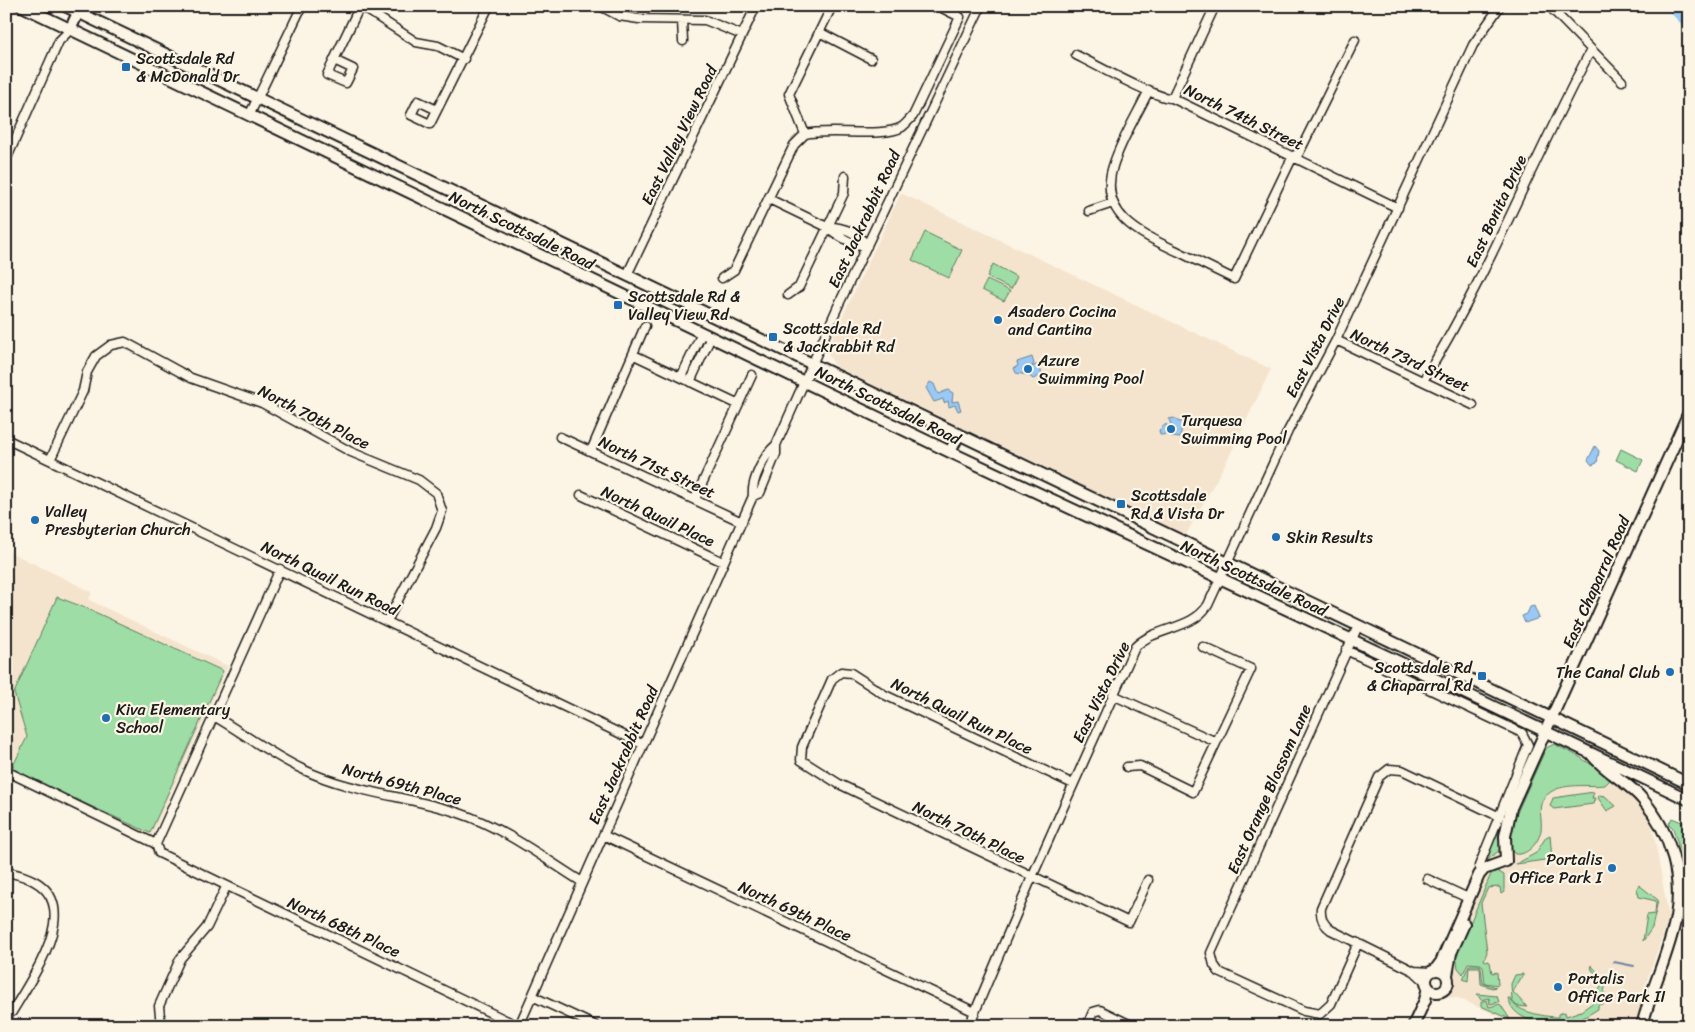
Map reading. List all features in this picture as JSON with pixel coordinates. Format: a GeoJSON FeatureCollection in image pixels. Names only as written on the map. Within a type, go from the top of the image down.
{"type":"FeatureCollection","features":[{"type":"Feature","properties":{"kind":"main road","name":"North Scottsdale Road"},"geometry":{"type":"LineString","coordinates":[[22,6],[950,452],[1689,800]]}},
{"type":"Feature","properties":{"kind":"main road","name":"North Scottsdale Road"},"geometry":{"type":"LineString","coordinates":[[66,7],[79,10],[627,276],[1689,784]]}},
{"type":"Feature","properties":{"kind":"main road"},"geometry":{"type":"LineString","coordinates":[[59,25],[66,7]]}},
{"type":"Feature","properties":{"kind":"main road"},"geometry":{"type":"LineString","coordinates":[[70,30],[79,10]]}},
{"type":"Feature","properties":{"kind":"main road","name":"East Chaparral Road"},"geometry":{"type":"LineString","coordinates":[[1486,869],[1451,944],[1441,962],[1433,971],[1431,987],[1447,986],[1451,944],[1468,898],[1486,869],[1506,861],[1505,836],[1509,816],[1545,731],[1689,412]]}},
{"type":"Feature","properties":{"kind":"main road"},"geometry":{"type":"LineString","coordinates":[[950,452],[959,434]]}},
{"type":"Feature","properties":{"kind":"main road"},"geometry":{"type":"LineString","coordinates":[[995,473],[1005,457]]}},
{"type":"Feature","properties":{"kind":"main road"},"geometry":{"type":"LineString","coordinates":[[1592,754],[1600,765],[1643,799],[1666,834],[1675,869],[1678,895],[1676,916],[1642,1026]]}},
{"type":"Feature","properties":{"kind":"main road"},"geometry":{"type":"LineString","coordinates":[[1433,971],[1442,971],[1447,975]]}},
{"type":"Feature","properties":{"kind":"main road"},"geometry":{"type":"LineString","coordinates":[[1413,1026],[1431,987]]}},
{"type":"Feature","properties":{"kind":"main road"},"geometry":{"type":"LineString","coordinates":[[1420,1026],[1431,987]]}},
{"type":"Feature","properties":{"kind":"street"},"geometry":{"type":"LineString","coordinates":[[249,116],[302,6]]}},
{"type":"Feature","properties":{"kind":"street"},"geometry":{"type":"LineString","coordinates":[[334,60],[360,6],[416,42],[438,46],[464,59]]}},
{"type":"Feature","properties":{"kind":"street"},"geometry":{"type":"LineString","coordinates":[[437,110],[489,6]]}},
{"type":"Feature","properties":{"kind":"street"},"geometry":{"type":"LineString","coordinates":[[600,6],[619,16],[639,19],[705,20],[742,35]]}},
{"type":"Feature","properties":{"kind":"street","name":"East Valley View Road"},"geometry":{"type":"LineString","coordinates":[[627,276],[756,6]]}},
{"type":"Feature","properties":{"kind":"street"},"geometry":{"type":"LineString","coordinates":[[722,278],[734,270],[794,145],[805,134],[818,130],[867,133],[901,128],[913,116],[960,17],[938,6]]}},
{"type":"Feature","properties":{"kind":"street","name":"East Jackrabbit Road"},"geometry":{"type":"LineString","coordinates":[[519,1026],[723,562],[753,496],[760,493],[776,454],[776,445],[811,364],[981,6]]}},
{"type":"Feature","properties":{"kind":"street"},"geometry":{"type":"LineString","coordinates":[[1172,98],[1215,6]]}},
{"type":"Feature","properties":{"kind":"street","name":"East Vista Drive"},"geometry":{"type":"LineString","coordinates":[[969,1026],[1032,877],[1135,647],[1145,638],[1196,619],[1208,605],[1288,431],[1336,340],[1473,45],[1500,6]]}},
{"type":"Feature","properties":{"kind":"street"},"geometry":{"type":"LineString","coordinates":[[1549,6],[1622,82]]}},
{"type":"Feature","properties":{"kind":"street"},"geometry":{"type":"LineString","coordinates":[[805,134],[789,94],[831,8]]}},
{"type":"Feature","properties":{"kind":"street"},"geometry":{"type":"LineString","coordinates":[[682,20],[683,41]]}},
{"type":"Feature","properties":{"kind":"street"},"geometry":{"type":"LineString","coordinates":[[59,25],[59,41]]}},
{"type":"Feature","properties":{"kind":"street"},"geometry":{"type":"LineString","coordinates":[[6,160],[59,41],[70,30]]}},
{"type":"Feature","properties":{"kind":"street"},"geometry":{"type":"LineString","coordinates":[[819,32],[871,59]]}},
{"type":"Feature","properties":{"kind":"street"},"geometry":{"type":"LineString","coordinates":[[1149,90],[1112,167],[1110,182],[1112,203],[1132,228],[1148,238],[1234,279],[1293,156],[1299,153],[1355,40]]}},
{"type":"Feature","properties":{"kind":"street","name":"East Bonita Drive"},"geometry":{"type":"LineString","coordinates":[[1423,381],[1472,295],[1559,110],[1591,50]]}},
{"type":"Feature","properties":{"kind":"street","name":"North 74th Street"},"geometry":{"type":"LineString","coordinates":[[1076,55],[1168,99],[1172,98],[1398,208]]}},
{"type":"Feature","properties":{"kind":"street"},"geometry":{"type":"LineString","coordinates":[[788,295],[799,287],[844,193],[845,176]]}},
{"type":"Feature","properties":{"kind":"street"},"geometry":{"type":"LineString","coordinates":[[769,199],[827,227],[838,226],[862,238],[867,246]]}},
{"type":"Feature","properties":{"kind":"street"},"geometry":{"type":"LineString","coordinates":[[1089,211],[1112,203]]}},
{"type":"Feature","properties":{"kind":"street"},"geometry":{"type":"LineString","coordinates":[[591,451],[645,326]]}},
{"type":"Feature","properties":{"kind":"street"},"geometry":{"type":"LineString","coordinates":[[681,377],[707,335]]}},
{"type":"Feature","properties":{"kind":"street"},"geometry":{"type":"LineString","coordinates":[[690,382],[707,335]]}},
{"type":"Feature","properties":{"kind":"street","name":"North 73rd Street"},"geometry":{"type":"LineString","coordinates":[[1336,340],[1473,405]]}},
{"type":"Feature","properties":{"kind":"street","name":"North 70th Place"},"geometry":{"type":"LineString","coordinates":[[50,460],[83,391],[87,372],[96,356],[111,345],[125,342],[191,378],[262,403],[351,452],[419,480],[436,493],[442,511],[436,528],[387,621]]}},
{"type":"Feature","properties":{"kind":"street"},"geometry":{"type":"LineString","coordinates":[[634,355],[737,404]]}},
{"type":"Feature","properties":{"kind":"street"},"geometry":{"type":"LineString","coordinates":[[695,499],[737,404],[752,375]]}},
{"type":"Feature","properties":{"kind":"street","name":"North 71st Street"},"geometry":{"type":"LineString","coordinates":[[560,437],[742,522]]}},
{"type":"Feature","properties":{"kind":"street","name":"North Quail Run Road"},"geometry":{"type":"LineString","coordinates":[[6,439],[642,744]]}},
{"type":"Feature","properties":{"kind":"street","name":"North Quail Place"},"geometry":{"type":"LineString","coordinates":[[581,495],[723,562]]}},
{"type":"Feature","properties":{"kind":"street"},"geometry":{"type":"LineString","coordinates":[[6,771],[156,844],[280,569]]}},
{"type":"Feature","properties":{"kind":"street","name":"East Orange Blossom Lane"},"geometry":{"type":"LineString","coordinates":[[1358,626],[1211,953],[1214,965],[1219,972],[1304,1011],[1320,1014],[1331,1004],[1358,944]]}},
{"type":"Feature","properties":{"kind":"street"},"geometry":{"type":"LineString","coordinates":[[1127,767],[1140,766],[1193,792],[1251,669],[1203,647]]}},
{"type":"Feature","properties":{"kind":"street"},"geometry":{"type":"LineString","coordinates":[[1346,650],[1522,733],[1528,745],[1479,866],[1486,869]]}},
{"type":"Feature","properties":{"kind":"street","name":"North Quail Run Place"},"geometry":{"type":"LineString","coordinates":[[801,760],[802,747],[832,679],[841,672],[851,673],[885,695],[1073,784]]}},
{"type":"Feature","properties":{"kind":"street"},"geometry":{"type":"LineString","coordinates":[[1113,695],[1216,742]]}},
{"type":"Feature","properties":{"kind":"street","name":"North 69th Place"},"geometry":{"type":"LineString","coordinates":[[214,716],[302,769],[358,790],[419,801],[460,813],[498,829],[582,882]]}},
{"type":"Feature","properties":{"kind":"street","name":"North 70th Place"},"geometry":{"type":"LineString","coordinates":[[801,760],[839,784],[1129,922],[1148,880]]}},
{"type":"Feature","properties":{"kind":"street"},"geometry":{"type":"LineString","coordinates":[[1431,987],[1414,971],[1331,930],[1323,921],[1321,908],[1379,777],[1389,769],[1402,770],[1500,816]]}},
{"type":"Feature","properties":{"kind":"street","name":"North 69th Place"},"geometry":{"type":"LineString","coordinates":[[603,835],[975,1012]]}},
{"type":"Feature","properties":{"kind":"street","name":"North 68th Place"},"geometry":{"type":"LineString","coordinates":[[156,844],[159,854],[519,1026]]}},
{"type":"Feature","properties":{"kind":"street"},"geometry":{"type":"LineString","coordinates":[[6,872],[28,877],[37,882],[50,894],[56,921],[37,970],[12,1012],[6,1016]]}},
{"type":"Feature","properties":{"kind":"street"},"geometry":{"type":"LineString","coordinates":[[1427,879],[1468,898]]}},
{"type":"Feature","properties":{"kind":"street"},"geometry":{"type":"LineString","coordinates":[[161,1026],[159,1006],[180,959],[207,927],[226,886]]}},
{"type":"Feature","properties":{"kind":"street"},"geometry":{"type":"LineString","coordinates":[[1414,971],[1433,971]]}},
{"type":"Feature","properties":{"kind":"street"},"geometry":{"type":"LineString","coordinates":[[532,996],[596,1026]]}},
{"type":"Feature","properties":{"kind":"street"},"geometry":{"type":"LineString","coordinates":[[1088,1026],[1093,1012],[1100,1010],[1133,1026]]}},
{"type":"Feature","properties":{"kind":"shaded area"},"geometry":{"type":"Polygon","coordinates":[[[901,193],[1271,369],[1230,455],[1186,535],[836,367],[826,351],[901,193]]]}},
{"type":"Feature","properties":{"kind":"shaded area","name":"Kiva Elementary School"},"geometry":{"type":"Polygon","coordinates":[[[6,550],[92,592],[89,600],[228,666],[151,838],[6,769],[6,550]]]}},
{"type":"Feature","properties":{"kind":"shaded area"},"geometry":{"type":"Polygon","coordinates":[[[1554,744],[1615,780],[1633,795],[1647,810],[1653,829],[1669,918],[1644,989],[1636,1026],[1520,1026],[1458,998],[1438,997],[1446,992],[1451,982],[1449,973],[1441,967],[1527,752],[1543,754],[1549,745],[1554,744]]]}},
{"type":"Feature","properties":{"kind":"green space"},"geometry":{"type":"Polygon","coordinates":[[[925,232],[962,250],[949,278],[912,260],[925,232]]]}},
{"type":"Feature","properties":{"kind":"green space"},"geometry":{"type":"Polygon","coordinates":[[[993,264],[1017,277],[1011,289],[987,277],[993,264]]]}},
{"type":"Feature","properties":{"kind":"green space"},"geometry":{"type":"Polygon","coordinates":[[[987,280],[1010,291],[1004,301],[982,290],[987,280]]]}},
{"type":"Feature","properties":{"kind":"green space"},"geometry":{"type":"Polygon","coordinates":[[[1621,449],[1643,460],[1638,471],[1616,460],[1621,449]]]}},
{"type":"Feature","properties":{"kind":"green space","name":"Kiva Elementary School"},"geometry":{"type":"Polygon","coordinates":[[[57,597],[86,608],[223,671],[150,833],[11,770],[27,737],[14,693],[57,597]]]}},
{"type":"Feature","properties":{"kind":"green space"},"geometry":{"type":"Polygon","coordinates":[[[1531,742],[1532,744],[1503,819],[1500,850],[1483,863],[1531,742]]]}},
{"type":"Feature","properties":{"kind":"green space"},"geometry":{"type":"Polygon","coordinates":[[[1554,744],[1578,756],[1612,778],[1605,785],[1568,786],[1548,794],[1542,802],[1540,810],[1541,830],[1538,839],[1524,853],[1515,854],[1510,849],[1511,826],[1546,748],[1554,744]]]}},
{"type":"Feature","properties":{"kind":"green space"},"geometry":{"type":"Polygon","coordinates":[[[1594,792],[1593,804],[1554,809],[1550,806],[1553,798],[1594,792]]]}},
{"type":"Feature","properties":{"kind":"green space"},"geometry":{"type":"Polygon","coordinates":[[[1599,795],[1605,796],[1616,806],[1607,811],[1598,798],[1599,795]]]}},
{"type":"Feature","properties":{"kind":"green space"},"geometry":{"type":"Polygon","coordinates":[[[1672,818],[1689,825],[1689,867],[1684,865],[1673,828],[1669,824],[1672,818]]]}},
{"type":"Feature","properties":{"kind":"green space"},"geometry":{"type":"Polygon","coordinates":[[[1550,835],[1552,859],[1516,864],[1536,853],[1546,837],[1550,835]]]}},
{"type":"Feature","properties":{"kind":"green space"},"geometry":{"type":"Polygon","coordinates":[[[1497,871],[1504,875],[1504,892],[1501,894],[1500,887],[1488,888],[1481,903],[1487,952],[1484,960],[1490,962],[1492,973],[1497,972],[1498,985],[1485,983],[1483,966],[1480,964],[1468,963],[1463,974],[1458,968],[1456,956],[1491,874],[1497,871]]]}},
{"type":"Feature","properties":{"kind":"green space"},"geometry":{"type":"Polygon","coordinates":[[[1639,885],[1658,900],[1655,914],[1656,901],[1639,897],[1637,889],[1639,885]]]}},
{"type":"Feature","properties":{"kind":"green space"},"geometry":{"type":"Polygon","coordinates":[[[1655,914],[1652,928],[1643,941],[1647,915],[1655,914]]]}},
{"type":"Feature","properties":{"kind":"green space"},"geometry":{"type":"Polygon","coordinates":[[[1469,965],[1480,965],[1483,983],[1496,987],[1492,988],[1481,984],[1480,967],[1469,967],[1468,981],[1463,979],[1469,965]]]}},
{"type":"Feature","properties":{"kind":"green space"},"geometry":{"type":"Polygon","coordinates":[[[1591,965],[1601,976],[1607,979],[1604,992],[1606,1003],[1598,1005],[1598,1009],[1583,1018],[1564,1024],[1545,1024],[1525,1018],[1511,1006],[1508,998],[1523,1010],[1545,1016],[1558,1017],[1558,1014],[1565,1012],[1566,1016],[1581,1011],[1594,1002],[1593,998],[1604,983],[1592,970],[1591,965]]]}},
{"type":"Feature","properties":{"kind":"green space"},"geometry":{"type":"Polygon","coordinates":[[[1523,974],[1513,992],[1527,1007],[1517,1006],[1512,1001],[1511,984],[1515,975],[1523,974]]]}},
{"type":"Feature","properties":{"kind":"green space"},"geometry":{"type":"Polygon","coordinates":[[[1477,994],[1497,996],[1499,1002],[1490,1004],[1489,998],[1481,1000],[1477,994]]]}},
{"type":"Feature","properties":{"kind":"green space"},"geometry":{"type":"Polygon","coordinates":[[[1487,1000],[1489,1007],[1500,1004],[1510,1019],[1481,1006],[1481,1002],[1487,1000]]]}},
{"type":"Feature","properties":{"kind":"water","name":"Azure Swimming Pool"},"geometry":{"type":"Polygon","coordinates":[[[1032,357],[1034,364],[1031,367],[1039,364],[1042,375],[1033,379],[1028,375],[1016,373],[1014,368],[1018,366],[1017,362],[1032,357]]]}},
{"type":"Feature","properties":{"kind":"water"},"geometry":{"type":"Polygon","coordinates":[[[930,382],[934,384],[938,394],[948,390],[953,393],[952,402],[958,401],[961,410],[958,411],[955,405],[949,407],[948,401],[944,403],[943,399],[934,402],[926,388],[930,382]]]}},
{"type":"Feature","properties":{"kind":"water","name":"Turquesa Swimming Pool"},"geometry":{"type":"Polygon","coordinates":[[[1174,418],[1179,422],[1183,421],[1180,438],[1172,437],[1171,434],[1160,435],[1159,430],[1166,424],[1167,426],[1171,425],[1169,419],[1174,418]]]}},
{"type":"Feature","properties":{"kind":"water"},"geometry":{"type":"Polygon","coordinates":[[[1595,446],[1599,451],[1597,463],[1592,465],[1588,460],[1595,446]]]}},
{"type":"Feature","properties":{"kind":"water"},"geometry":{"type":"Polygon","coordinates":[[[1534,606],[1539,618],[1525,623],[1522,616],[1527,614],[1530,607],[1534,606]]]}},
{"type":"Feature","properties":{"kind":"waterway"},"geometry":{"type":"LineString","coordinates":[[1669,6],[1689,27]]}},
{"type":"Feature","properties":{"kind":"waterway"},"geometry":{"type":"LineString","coordinates":[[1614,962],[1634,966]]}},
{"type":"Feature","properties":{"kind":"place","name":"Scottsdale Rd & McDonald Dr"},"geometry":{"type":"Point","coordinates":[126,67]}},
{"type":"Feature","properties":{"kind":"place","name":"Scottsdale Rd & Valley View Rd"},"geometry":{"type":"Point","coordinates":[618,305]}},
{"type":"Feature","properties":{"kind":"place","name":"Asadero Cocina and Cantina"},"geometry":{"type":"Point","coordinates":[998,320]}},
{"type":"Feature","properties":{"kind":"place","name":"Scottsdale Rd & Jackrabbit Rd"},"geometry":{"type":"Point","coordinates":[773,337]}},
{"type":"Feature","properties":{"kind":"place","name":"Azure Swimming Pool"},"geometry":{"type":"Point","coordinates":[1028,369]}},
{"type":"Feature","properties":{"kind":"place","name":"Turquesa Swimming Pool"},"geometry":{"type":"Point","coordinates":[1171,429]}},
{"type":"Feature","properties":{"kind":"place","name":"Scottsdale Rd & Vista Dr"},"geometry":{"type":"Point","coordinates":[1121,504]}},
{"type":"Feature","properties":{"kind":"place","name":"Valley Presbyterian Church"},"geometry":{"type":"Point","coordinates":[35,520]}},
{"type":"Feature","properties":{"kind":"place","name":"Skin Results"},"geometry":{"type":"Point","coordinates":[1276,537]}},
{"type":"Feature","properties":{"kind":"place","name":"The Canal Club"},"geometry":{"type":"Point","coordinates":[1670,672]}},
{"type":"Feature","properties":{"kind":"place","name":"Scottsdale Rd & Chaparral Rd"},"geometry":{"type":"Point","coordinates":[1482,676]}},
{"type":"Feature","properties":{"kind":"place","name":"Kiva Elementary School"},"geometry":{"type":"Point","coordinates":[106,718]}},
{"type":"Feature","properties":{"kind":"place","name":"Portalis Office Park I"},"geometry":{"type":"Point","coordinates":[1612,868]}},
{"type":"Feature","properties":{"kind":"place","name":"Portalis Office Park II"},"geometry":{"type":"Point","coordinates":[1558,987]}}]}
